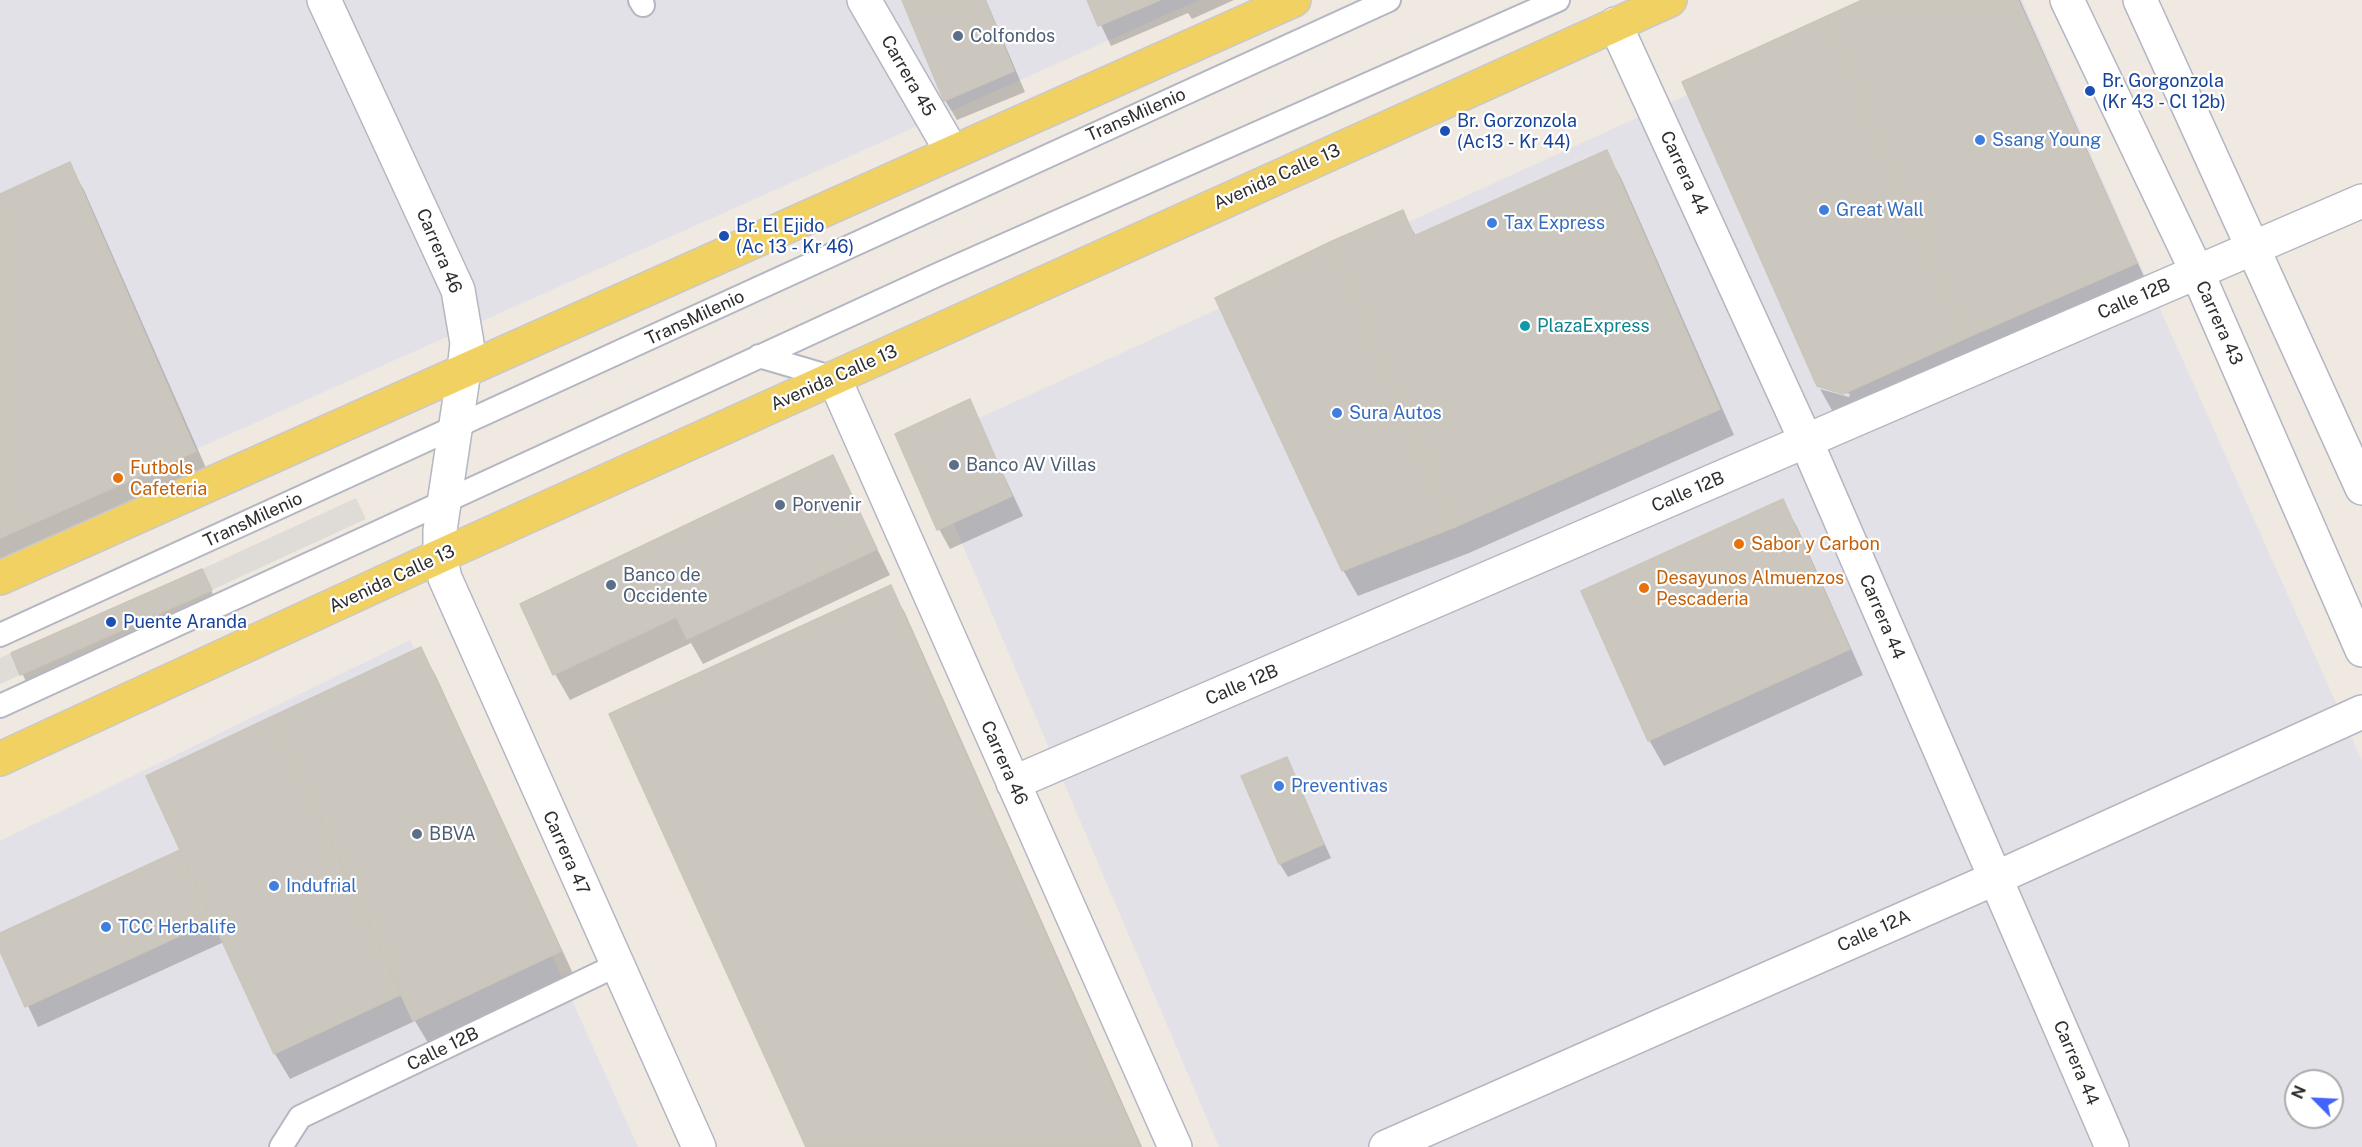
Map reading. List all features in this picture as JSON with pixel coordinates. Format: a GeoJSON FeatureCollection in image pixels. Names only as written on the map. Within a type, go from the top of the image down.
{"type":"FeatureCollection","features":[{"type":"Feature","properties":{"kind":"main road"},"geometry":{"type":"LineString","coordinates":[[0,578],[1294,0]]}},
{"type":"Feature","properties":{"kind":"main road","name":"Avenida Calle 13"},"geometry":{"type":"LineString","coordinates":[[0,759],[440,556],[1670,0]]}},
{"type":"Feature","properties":{"kind":"street","name":"Carrera 46"},"geometry":{"type":"LineString","coordinates":[[324,0],[458,290],[467,343],[443,502],[440,556]]}},
{"type":"Feature","properties":{"kind":"street","name":"Carrera 45"},"geometry":{"type":"LineString","coordinates":[[864,0],[952,152]]}},
{"type":"Feature","properties":{"kind":"street","name":"Carrera 43"},"geometry":{"type":"LineString","coordinates":[[2067,0],[2197,273],[2362,650]]}},
{"type":"Feature","properties":{"kind":"street"},"geometry":{"type":"LineString","coordinates":[[2140,0],[2362,488]]}},
{"type":"Feature","properties":{"kind":"street","name":"Carrera 44"},"geometry":{"type":"LineString","coordinates":[[1615,24],[1806,441],[2112,1147]]}},
{"type":"Feature","properties":{"kind":"street","name":"Calle 12B"},"geometry":{"type":"LineString","coordinates":[[1013,783],[2362,201]]}},
{"type":"Feature","properties":{"kind":"street","name":"Carrera 46"},"geometry":{"type":"LineString","coordinates":[[834,378],[1175,1147]]}},
{"type":"Feature","properties":{"kind":"street","name":"Carrera 47"},"geometry":{"type":"LineString","coordinates":[[440,556],[451,598],[699,1147]]}},
{"type":"Feature","properties":{"kind":"street","name":"Calle 12A"},"geometry":{"type":"LineString","coordinates":[[1386,1147],[1996,878],[2362,712]]}},
{"type":"Feature","properties":{"kind":"lane","name":"TransMilenio"},"geometry":{"type":"LineString","coordinates":[[0,635],[1389,0]]}},
{"type":"Feature","properties":{"kind":"lane"},"geometry":{"type":"LineString","coordinates":[[0,706],[759,356],[1558,0]]}},
{"type":"Feature","properties":{"kind":"lane"},"geometry":{"type":"LineString","coordinates":[[759,356],[834,378]]}},
{"type":"Feature","properties":{"kind":"lane","name":"Calle 12B"},"geometry":{"type":"LineString","coordinates":[[281,1147],[300,1117],[617,965]]}},
{"type":"Feature","properties":{"kind":"shaded area"},"geometry":{"type":"Polygon","coordinates":[[[0,0],[1199,0],[0,537],[0,0]]]}},
{"type":"Feature","properties":{"kind":"shaded area"},"geometry":{"type":"Polygon","coordinates":[[[1895,0],[2022,0],[2362,761],[2362,1147],[1219,1147],[920,445],[1895,0]]]}},
{"type":"Feature","properties":{"kind":"shaded area"},"geometry":{"type":"Polygon","coordinates":[[[356,498],[366,519],[212,590],[202,569],[356,498]]]}},
{"type":"Feature","properties":{"kind":"shaded area"},"geometry":{"type":"Polygon","coordinates":[[[410,640],[638,1147],[0,1147],[0,841],[410,640]]]}},
{"type":"Feature","properties":{"kind":"shaded area"},"geometry":{"type":"Polygon","coordinates":[[[11,653],[20,675],[0,684],[0,658],[11,653]]]}},
{"type":"Feature","properties":{"kind":"building","name":"Colfondos"},"geometry":{"type":"Polygon","coordinates":[[[902,0],[985,0],[1014,71],[944,101],[902,0]]]}},
{"type":"Feature","properties":{"kind":"building"},"geometry":{"type":"Polygon","coordinates":[[[1087,0],[1160,0],[1098,26],[1087,0]]]}},
{"type":"Feature","properties":{"kind":"building","name":"Ssang Young"},"geometry":{"type":"Polygon","coordinates":[[[1862,0],[2018,0],[2137,263],[1966,338],[1825,17],[1862,0]]]}},
{"type":"Feature","properties":{"kind":"building","name":"Great Wall"},"geometry":{"type":"Polygon","coordinates":[[[1825,17],[1966,338],[1843,394],[1817,386],[1682,82],[1825,17]]]}},
{"type":"Feature","properties":{"kind":"building","name":"PlazaExpress"},"geometry":{"type":"Polygon","coordinates":[[[1607,150],[1720,409],[1455,527],[1330,242],[1403,210],[1414,236],[1607,150]]]}},
{"type":"Feature","properties":{"kind":"building"},"geometry":{"type":"Polygon","coordinates":[[[70,162],[196,451],[0,538],[0,194],[70,162]]]}},
{"type":"Feature","properties":{"kind":"building","name":"Sura Autos"},"geometry":{"type":"Polygon","coordinates":[[[1330,242],[1455,527],[1342,571],[1215,298],[1330,242]]]}},
{"type":"Feature","properties":{"kind":"building","name":"Banco AV Villas"},"geometry":{"type":"Polygon","coordinates":[[[970,399],[1012,496],[937,530],[895,434],[970,399]]]}},
{"type":"Feature","properties":{"kind":"building"},"geometry":{"type":"Polygon","coordinates":[[[833,455],[877,549],[687,639],[676,617],[553,675],[520,604],[833,455]]]}},
{"type":"Feature","properties":{"kind":"building"},"geometry":{"type":"Polygon","coordinates":[[[1783,499],[1850,649],[1648,741],[1581,591],[1783,499]]]}},
{"type":"Feature","properties":{"kind":"building","name":"Puente Aranda"},"geometry":{"type":"Polygon","coordinates":[[[202,569],[212,590],[20,675],[11,653],[202,569]]]}},
{"type":"Feature","properties":{"kind":"building"},"geometry":{"type":"Polygon","coordinates":[[[891,585],[1140,1147],[806,1147],[609,714],[891,585]]]}},
{"type":"Feature","properties":{"kind":"building","name":"BBVA"},"geometry":{"type":"Polygon","coordinates":[[[421,647],[561,951],[413,1021],[273,716],[421,647]]]}},
{"type":"Feature","properties":{"kind":"building","name":"Indufrial"},"geometry":{"type":"Polygon","coordinates":[[[273,716],[402,994],[274,1054],[146,776],[273,716]]]}},
{"type":"Feature","properties":{"kind":"building"},"geometry":{"type":"Polygon","coordinates":[[[1287,757],[1324,844],[1279,864],[1241,776],[1287,757]]]}},
{"type":"Feature","properties":{"kind":"building","name":"TCC Herbalife"},"geometry":{"type":"Polygon","coordinates":[[[180,850],[212,921],[25,1007],[0,951],[0,933],[180,850]]]}},
{"type":"Feature","properties":{"kind":"place","name":"Colfondos"},"geometry":{"type":"Point","coordinates":[958,36]}},
{"type":"Feature","properties":{"kind":"place","name":"Br. Gorgonzola (Kr 43 - Cl 12b)"},"geometry":{"type":"Point","coordinates":[2090,91]}},
{"type":"Feature","properties":{"kind":"place","name":"Br. Gorzonzola (Ac13 - Kr 44)"},"geometry":{"type":"Point","coordinates":[1445,131]}},
{"type":"Feature","properties":{"kind":"place","name":"Ssang Young"},"geometry":{"type":"Point","coordinates":[1980,140]}},
{"type":"Feature","properties":{"kind":"place","name":"Great Wall"},"geometry":{"type":"Point","coordinates":[1824,210]}},
{"type":"Feature","properties":{"kind":"place","name":"Tax Express"},"geometry":{"type":"Point","coordinates":[1492,223]}},
{"type":"Feature","properties":{"kind":"place","name":"Br. El Ejido (Ac 13 - Kr 46)"},"geometry":{"type":"Point","coordinates":[724,236]}},
{"type":"Feature","properties":{"kind":"place","name":"PlazaExpress"},"geometry":{"type":"Point","coordinates":[1525,326]}},
{"type":"Feature","properties":{"kind":"place","name":"Sura Autos"},"geometry":{"type":"Point","coordinates":[1337,413]}},
{"type":"Feature","properties":{"kind":"place","name":"Banco AV Villas"},"geometry":{"type":"Point","coordinates":[954,465]}},
{"type":"Feature","properties":{"kind":"place","name":"Futbols Cafeteria"},"geometry":{"type":"Point","coordinates":[118,478]}},
{"type":"Feature","properties":{"kind":"place","name":"Porvenir"},"geometry":{"type":"Point","coordinates":[780,505]}},
{"type":"Feature","properties":{"kind":"place","name":"Sabor y Carbon"},"geometry":{"type":"Point","coordinates":[1739,544]}},
{"type":"Feature","properties":{"kind":"place","name":"Banco de Occidente"},"geometry":{"type":"Point","coordinates":[611,585]}},
{"type":"Feature","properties":{"kind":"place","name":"Desayunos Almuenzos Pescaderia"},"geometry":{"type":"Point","coordinates":[1644,588]}},
{"type":"Feature","properties":{"kind":"place","name":"Puente Aranda"},"geometry":{"type":"Point","coordinates":[111,622]}},
{"type":"Feature","properties":{"kind":"place","name":"Preventivas"},"geometry":{"type":"Point","coordinates":[1279,786]}},
{"type":"Feature","properties":{"kind":"place","name":"BBVA"},"geometry":{"type":"Point","coordinates":[417,834]}},
{"type":"Feature","properties":{"kind":"place","name":"Indufrial"},"geometry":{"type":"Point","coordinates":[274,886]}},
{"type":"Feature","properties":{"kind":"place","name":"TCC Herbalife"},"geometry":{"type":"Point","coordinates":[106,927]}}]}
